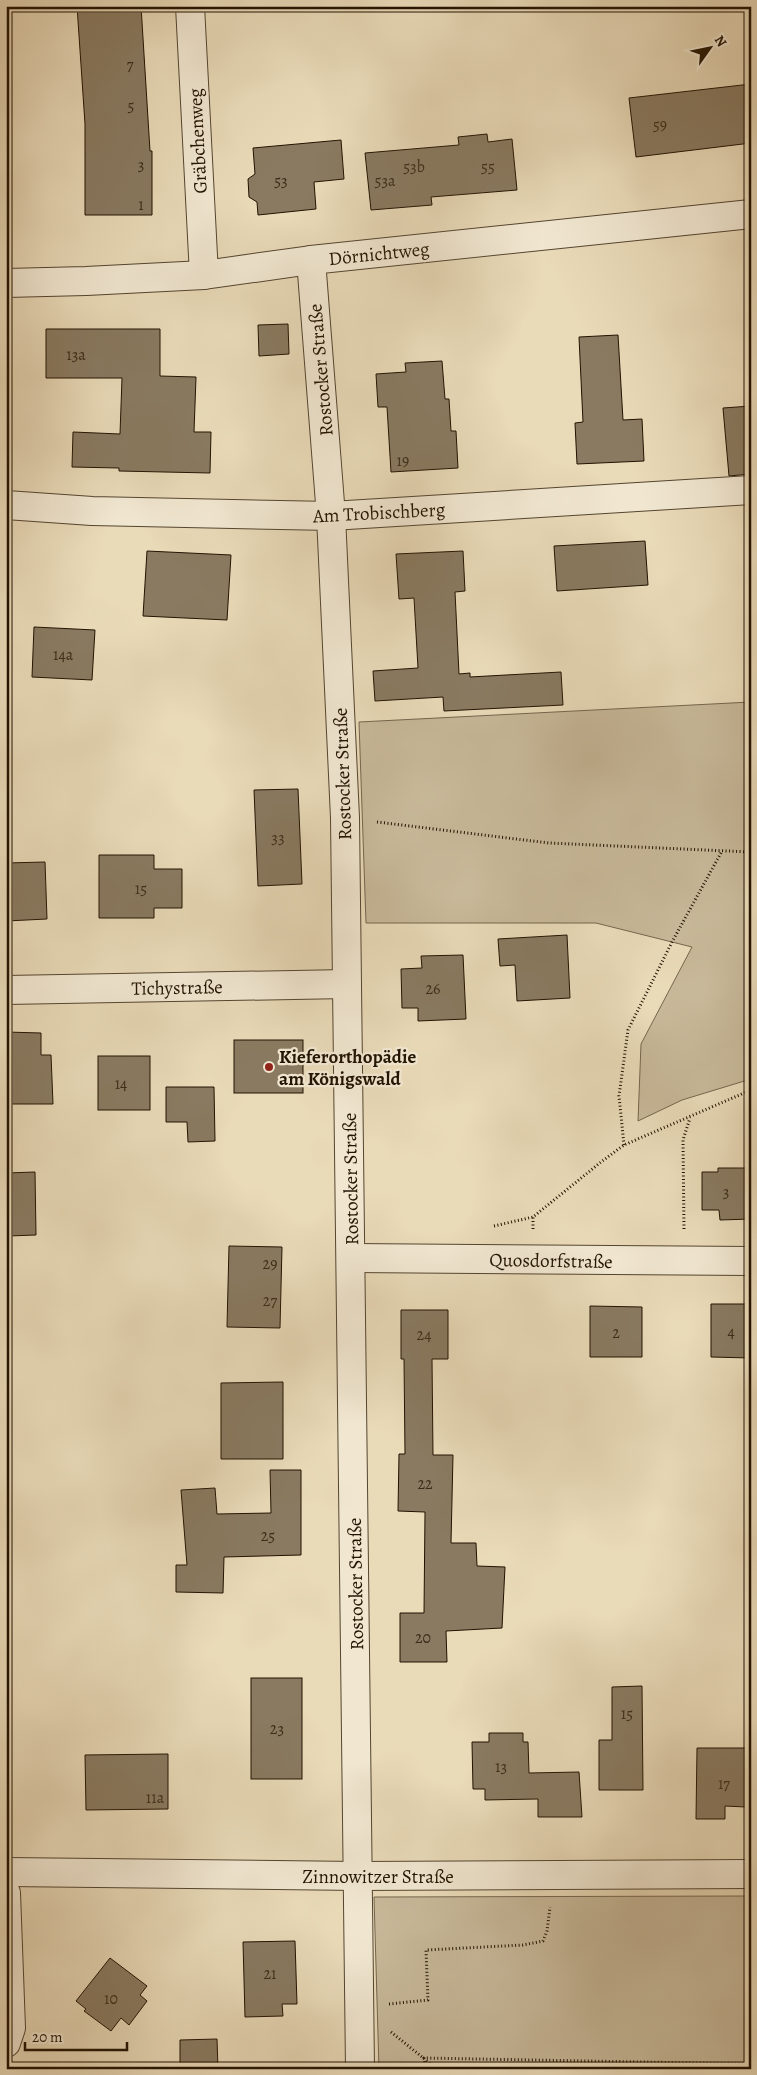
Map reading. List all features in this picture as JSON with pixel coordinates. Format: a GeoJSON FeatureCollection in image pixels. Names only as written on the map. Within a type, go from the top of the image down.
{"type":"FeatureCollection","features":[{"type":"Feature","properties":{"kind":"street","name":"Gräbchenweg"},"geometry":{"type":"LineString","coordinates":[[190,6],[204,275]]}},
{"type":"Feature","properties":{"kind":"street","name":"Dörnichtweg"},"geometry":{"type":"LineString","coordinates":[[6,283],[204,275],[311,260],[751,214]]}},
{"type":"Feature","properties":{"kind":"street","name":"Rostocker Straße"},"geometry":{"type":"LineString","coordinates":[[311,260],[331,516],[345,818],[352,1258],[360,2069]]}},
{"type":"Feature","properties":{"kind":"street","name":"Am Trobischberg"},"geometry":{"type":"LineString","coordinates":[[6,505],[92,511],[331,516],[751,490]]}},
{"type":"Feature","properties":{"kind":"street","name":"Tichystraße"},"geometry":{"type":"LineString","coordinates":[[6,990],[347,984]]}},
{"type":"Feature","properties":{"kind":"street","name":"Quosdorfstraße"},"geometry":{"type":"LineString","coordinates":[[352,1258],[751,1261]]}},
{"type":"Feature","properties":{"kind":"street","name":"Zinnowitzer Straße"},"geometry":{"type":"LineString","coordinates":[[6,1872],[358,1876],[751,1874]]}},
{"type":"Feature","properties":{"kind":"street"},"geometry":{"type":"LineString","coordinates":[[6,1893],[11,2028],[6,2043]]}},
{"type":"Feature","properties":{"kind":"path"},"geometry":{"type":"LineString","coordinates":[[345,818],[549,843],[750,852]]}},
{"type":"Feature","properties":{"kind":"path"},"geometry":{"type":"LineString","coordinates":[[624,1145],[619,1096],[628,1030],[672,942],[722,851]]}},
{"type":"Feature","properties":{"kind":"path"},"geometry":{"type":"LineString","coordinates":[[486,1228],[534,1217],[624,1145],[751,1090]]}},
{"type":"Feature","properties":{"kind":"path"},"geometry":{"type":"LineString","coordinates":[[685,1262],[683,1140],[690,1118]]}},
{"type":"Feature","properties":{"kind":"path"},"geometry":{"type":"LineString","coordinates":[[359,2006],[428,2000],[426,1950],[523,1945],[543,1941],[547,1932],[551,1875]]}},
{"type":"Feature","properties":{"kind":"path"},"geometry":{"type":"LineString","coordinates":[[359,2006],[437,2069]]}},
{"type":"Feature","properties":{"kind":"path"},"geometry":{"type":"LineString","coordinates":[[424,2058],[751,2064]]}},
{"type":"Feature","properties":{"kind":"path"},"geometry":{"type":"LineString","coordinates":[[424,2058],[426,2069]]}},
{"type":"Feature","properties":{"kind":"path"},"geometry":{"type":"LineString","coordinates":[[672,2062],[672,2069]]}},
{"type":"Feature","properties":{"kind":"shaded area"},"geometry":{"type":"Polygon","coordinates":[[[751,702],[751,1079],[682,1100],[638,1121],[641,1044],[692,947],[596,923],[366,923],[359,722],[751,702]]]}},
{"type":"Feature","properties":{"kind":"shaded area"},"geometry":{"type":"Polygon","coordinates":[[[751,1896],[751,2069],[379,2069],[374,1897],[751,1896]]]}},
{"type":"Feature","properties":{"kind":"building"},"geometry":{"type":"Polygon","coordinates":[[[77,6],[141,6],[150,151],[152,151],[152,215],[85,215],[85,124],[77,6]]]}},
{"type":"Feature","properties":{"kind":"building"},"geometry":{"type":"Polygon","coordinates":[[[751,84],[751,143],[636,157],[629,98],[751,84]]]}},
{"type":"Feature","properties":{"kind":"building"},"geometry":{"type":"Polygon","coordinates":[[[487,134],[488,142],[512,139],[517,190],[431,197],[432,205],[371,210],[365,153],[459,145],[458,137],[487,134]]]}},
{"type":"Feature","properties":{"kind":"building"},"geometry":{"type":"Polygon","coordinates":[[[341,140],[344,179],[314,182],[316,209],[258,215],[257,202],[249,197],[248,179],[255,174],[253,148],[341,140]]]}},
{"type":"Feature","properties":{"kind":"building"},"geometry":{"type":"Polygon","coordinates":[[[288,324],[289,354],[259,356],[258,325],[288,324]]]}},
{"type":"Feature","properties":{"kind":"building"},"geometry":{"type":"Polygon","coordinates":[[[46,329],[160,329],[160,376],[196,377],[194,432],[211,432],[210,473],[119,471],[119,468],[72,467],[73,432],[120,434],[122,378],[46,378],[46,329]]]}},
{"type":"Feature","properties":{"kind":"building"},"geometry":{"type":"Polygon","coordinates":[[[618,335],[623,420],[642,419],[644,461],[577,464],[575,423],[583,422],[579,337],[618,335]]]}},
{"type":"Feature","properties":{"kind":"building"},"geometry":{"type":"Polygon","coordinates":[[[442,361],[445,399],[449,399],[451,431],[456,431],[458,468],[391,472],[387,407],[378,407],[376,374],[406,372],[405,363],[442,361]]]}},
{"type":"Feature","properties":{"kind":"building"},"geometry":{"type":"Polygon","coordinates":[[[751,406],[751,474],[729,476],[723,408],[751,406]]]}},
{"type":"Feature","properties":{"kind":"building"},"geometry":{"type":"Polygon","coordinates":[[[645,541],[648,585],[557,591],[554,546],[645,541]]]}},
{"type":"Feature","properties":{"kind":"building"},"geometry":{"type":"Polygon","coordinates":[[[147,551],[231,555],[227,620],[143,616],[147,551]]]}},
{"type":"Feature","properties":{"kind":"building"},"geometry":{"type":"Polygon","coordinates":[[[463,551],[465,591],[455,592],[459,674],[470,673],[470,677],[561,672],[563,705],[444,711],[443,697],[375,701],[373,671],[418,668],[414,598],[399,599],[396,554],[463,551]]]}},
{"type":"Feature","properties":{"kind":"building"},"geometry":{"type":"Polygon","coordinates":[[[34,627],[95,630],[92,680],[32,677],[34,627]]]}},
{"type":"Feature","properties":{"kind":"building"},"geometry":{"type":"Polygon","coordinates":[[[298,789],[302,884],[258,886],[254,790],[298,789]]]}},
{"type":"Feature","properties":{"kind":"building"},"geometry":{"type":"Polygon","coordinates":[[[99,855],[154,855],[154,869],[182,869],[182,908],[154,908],[154,918],[99,918],[99,855]]]}},
{"type":"Feature","properties":{"kind":"building"},"geometry":{"type":"Polygon","coordinates":[[[45,862],[47,919],[6,921],[6,863],[45,862]]]}},
{"type":"Feature","properties":{"kind":"building"},"geometry":{"type":"Polygon","coordinates":[[[567,935],[570,998],[517,1001],[515,965],[500,966],[498,939],[567,935]]]}},
{"type":"Feature","properties":{"kind":"building"},"geometry":{"type":"Polygon","coordinates":[[[463,955],[466,1019],[418,1021],[418,1008],[402,1008],[401,969],[422,968],[421,956],[463,955]]]}},
{"type":"Feature","properties":{"kind":"building"},"geometry":{"type":"Polygon","coordinates":[[[6,1032],[41,1033],[41,1055],[51,1055],[53,1104],[6,1104],[6,1032]]]}},
{"type":"Feature","properties":{"kind":"building","name":"Kieferorthopädie am Königswald"},"geometry":{"type":"Polygon","coordinates":[[[234,1040],[303,1040],[303,1093],[234,1093],[234,1040]]]}},
{"type":"Feature","properties":{"kind":"building"},"geometry":{"type":"Polygon","coordinates":[[[98,1056],[150,1056],[150,1110],[98,1110],[98,1056]]]}},
{"type":"Feature","properties":{"kind":"building"},"geometry":{"type":"Polygon","coordinates":[[[166,1087],[214,1087],[215,1141],[188,1142],[187,1122],[166,1122],[166,1087]]]}},
{"type":"Feature","properties":{"kind":"building"},"geometry":{"type":"Polygon","coordinates":[[[718,1168],[751,1168],[751,1219],[720,1220],[719,1210],[702,1210],[702,1172],[718,1172],[718,1168]]]}},
{"type":"Feature","properties":{"kind":"building"},"geometry":{"type":"Polygon","coordinates":[[[35,1172],[36,1235],[8,1236],[6,1173],[35,1172]]]}},
{"type":"Feature","properties":{"kind":"building"},"geometry":{"type":"Polygon","coordinates":[[[229,1246],[282,1247],[280,1328],[227,1327],[229,1246]]]}},
{"type":"Feature","properties":{"kind":"building"},"geometry":{"type":"Polygon","coordinates":[[[711,1304],[751,1304],[751,1358],[711,1357],[711,1304]]]}},
{"type":"Feature","properties":{"kind":"building"},"geometry":{"type":"Polygon","coordinates":[[[590,1306],[642,1307],[642,1357],[590,1357],[590,1306]]]}},
{"type":"Feature","properties":{"kind":"building"},"geometry":{"type":"Polygon","coordinates":[[[401,1310],[448,1310],[448,1359],[432,1359],[433,1455],[453,1455],[451,1543],[476,1543],[477,1566],[505,1567],[502,1628],[446,1631],[447,1662],[400,1662],[400,1613],[424,1613],[425,1512],[398,1511],[399,1454],[405,1454],[404,1359],[401,1359],[401,1310]]]}},
{"type":"Feature","properties":{"kind":"building"},"geometry":{"type":"Polygon","coordinates":[[[283,1382],[283,1459],[221,1459],[221,1383],[283,1382]]]}},
{"type":"Feature","properties":{"kind":"building"},"geometry":{"type":"Polygon","coordinates":[[[270,1470],[301,1470],[301,1555],[224,1557],[223,1593],[176,1592],[176,1565],[187,1565],[181,1490],[215,1488],[217,1514],[271,1513],[270,1470]]]}},
{"type":"Feature","properties":{"kind":"building"},"geometry":{"type":"Polygon","coordinates":[[[251,1678],[302,1678],[302,1779],[251,1779],[251,1678]]]}},
{"type":"Feature","properties":{"kind":"building"},"geometry":{"type":"Polygon","coordinates":[[[642,1686],[643,1790],[599,1790],[599,1740],[612,1740],[612,1687],[642,1686]]]}},
{"type":"Feature","properties":{"kind":"building"},"geometry":{"type":"Polygon","coordinates":[[[489,1733],[523,1733],[523,1742],[528,1742],[529,1773],[579,1772],[582,1817],[538,1817],[538,1799],[485,1800],[485,1789],[473,1789],[472,1742],[489,1742],[489,1733]]]}},
{"type":"Feature","properties":{"kind":"building"},"geometry":{"type":"Polygon","coordinates":[[[697,1748],[751,1748],[751,1800],[746,1800],[746,1807],[725,1806],[725,1819],[696,1819],[697,1748]]]}},
{"type":"Feature","properties":{"kind":"building"},"geometry":{"type":"Polygon","coordinates":[[[168,1754],[168,1809],[86,1810],[85,1755],[168,1754]]]}},
{"type":"Feature","properties":{"kind":"building"},"geometry":{"type":"Polygon","coordinates":[[[295,1941],[297,2004],[282,2004],[283,2016],[245,2017],[243,1942],[295,1941]]]}},
{"type":"Feature","properties":{"kind":"building"},"geometry":{"type":"Polygon","coordinates":[[[110,1958],[147,1986],[140,1995],[147,2001],[129,2025],[121,2018],[111,2031],[84,2011],[86,2009],[76,2001],[110,1958]]]}},
{"type":"Feature","properties":{"kind":"building"},"geometry":{"type":"Polygon","coordinates":[[[217,2039],[218,2069],[180,2069],[180,2040],[217,2039]]]}},
{"type":"Feature","properties":{"kind":"place","name":"Kieferorthopädie am Königswald"},"geometry":{"type":"Point","coordinates":[269,1067]}}]}
